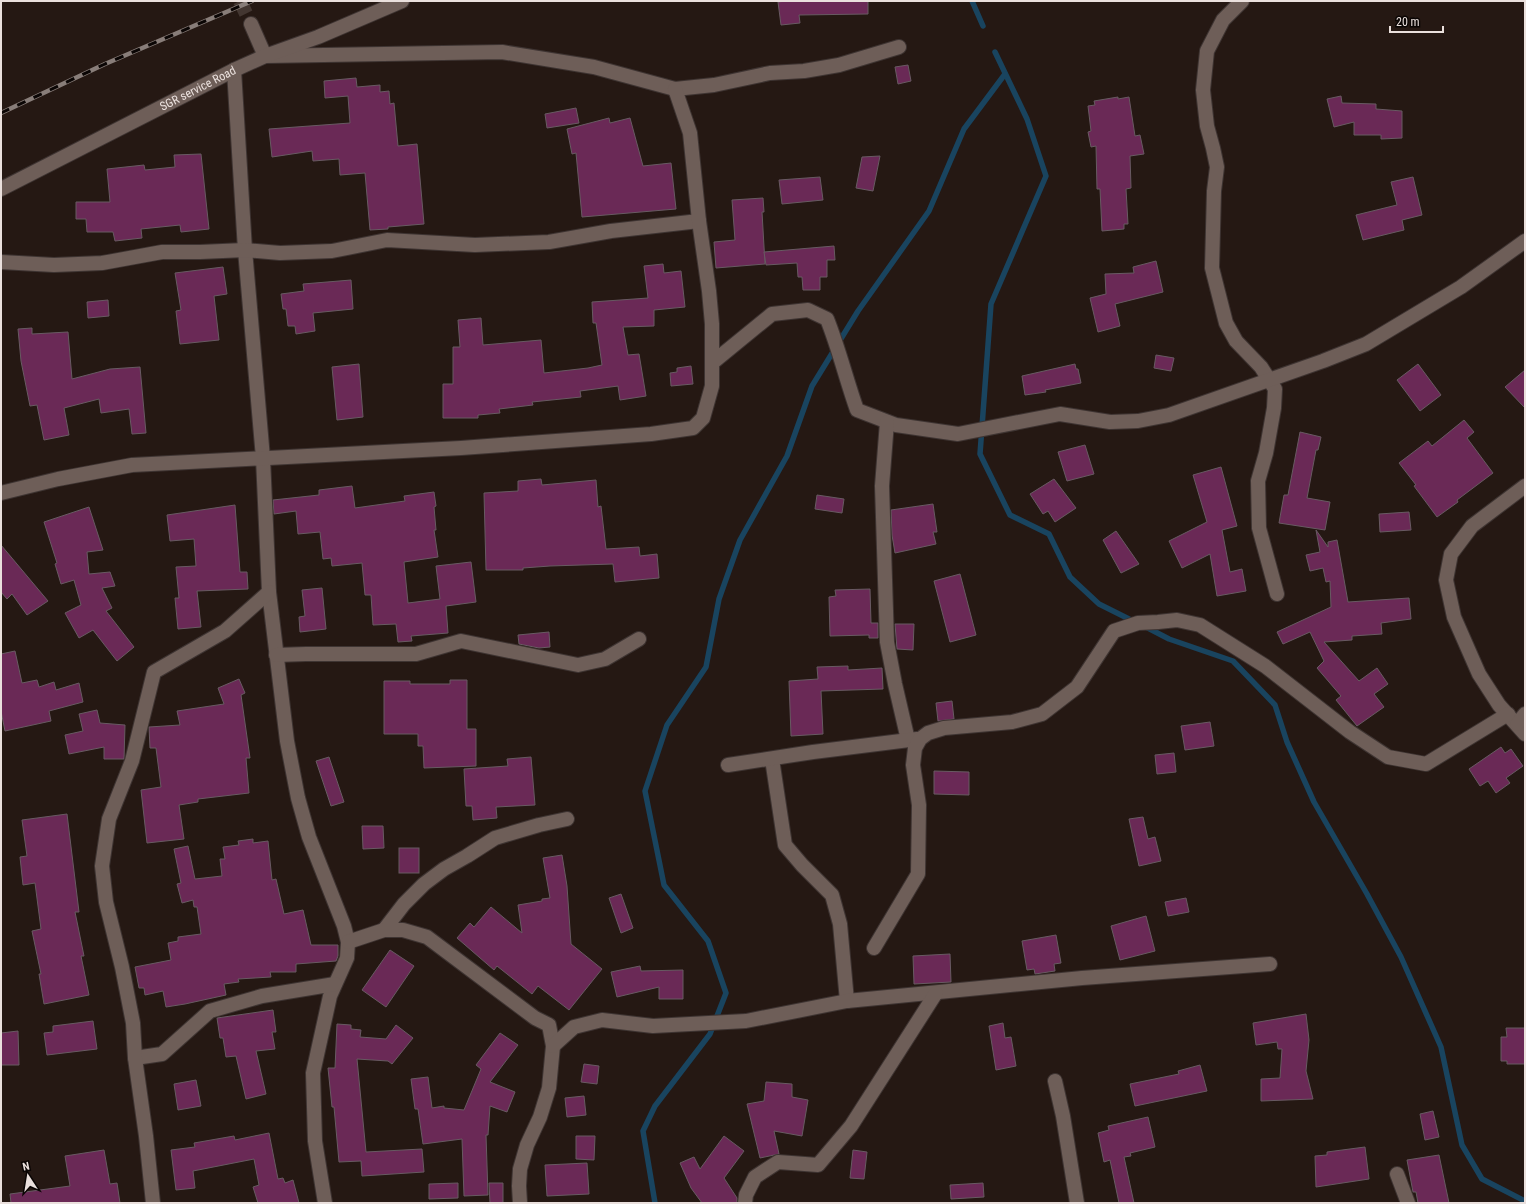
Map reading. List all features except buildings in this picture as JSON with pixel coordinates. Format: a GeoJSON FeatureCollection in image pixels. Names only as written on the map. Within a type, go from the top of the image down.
{"type":"FeatureCollection","features":[{"type":"Feature","properties":{"kind":"street","name":"SGR service Road"},"geometry":{"type":"LineString","coordinates":[[1,189],[234,70],[265,56],[318,37],[402,1]]}},
{"type":"Feature","properties":{"kind":"street"},"geometry":{"type":"LineString","coordinates":[[1242,1],[1223,20],[1207,51],[1203,90],[1206,126],[1217,167],[1214,191],[1212,268],[1226,323],[1236,341],[1261,367],[1276,389],[1266,453],[1258,481],[1259,528],[1277,594]]}},
{"type":"Feature","properties":{"kind":"street"},"geometry":{"type":"LineString","coordinates":[[251,24],[265,56],[502,52],[594,67],[675,89],[714,85],[770,73],[804,71],[839,65],[899,48]]}},
{"type":"Feature","properties":{"kind":"street"},"geometry":{"type":"LineString","coordinates":[[234,70],[245,250],[263,458],[268,592],[287,741],[298,798],[309,837],[341,919],[348,942],[347,958],[330,996],[313,1073],[315,1142],[325,1203]]}},
{"type":"Feature","properties":{"kind":"street"},"geometry":{"type":"LineString","coordinates":[[1,493],[58,479],[132,465],[462,448],[651,434],[693,428],[703,418],[712,386],[712,324],[690,133],[675,89]]}},
{"type":"Feature","properties":{"kind":"street"},"geometry":{"type":"LineString","coordinates":[[1,262],[54,265],[102,263],[162,252],[245,250],[280,253],[332,251],[387,240],[475,245],[549,242],[611,231],[699,221]]}},
{"type":"Feature","properties":{"kind":"street"},"geometry":{"type":"LineString","coordinates":[[712,363],[737,341],[772,314],[808,310],[827,319],[837,344],[846,379],[857,410],[887,422],[896,425],[958,434],[1060,414],[1110,422],[1138,421],[1168,415],[1323,361],[1366,344],[1461,287],[1525,241]]}},
{"type":"Feature","properties":{"kind":"street"},"geometry":{"type":"LineString","coordinates":[[874,948],[918,874],[919,805],[913,765],[915,748],[914,740],[895,684],[887,642],[882,486],[887,422]]}},
{"type":"Feature","properties":{"kind":"street"},"geometry":{"type":"LineString","coordinates":[[728,765],[813,752],[914,740],[928,733],[944,728],[1012,722],[1042,714],[1077,687],[1114,630],[1138,624],[1177,620],[1200,625],[1265,666],[1350,732],[1388,757],[1426,764],[1519,722],[1499,705],[1479,674],[1454,617],[1446,580],[1451,554],[1472,526],[1525,486]]}},
{"type":"Feature","properties":{"kind":"street"},"geometry":{"type":"LineString","coordinates":[[153,1203],[133,1023],[122,967],[106,902],[102,866],[109,819],[132,761],[154,672],[225,631],[268,592]]}},
{"type":"Feature","properties":{"kind":"street"},"geometry":{"type":"LineString","coordinates":[[276,655],[416,654],[460,640],[578,665],[605,658],[639,639]]}},
{"type":"Feature","properties":{"kind":"street"},"geometry":{"type":"LineString","coordinates":[[772,759],[785,845],[802,865],[832,895],[840,924],[846,1001]]}},
{"type":"Feature","properties":{"kind":"street"},"geometry":{"type":"LineString","coordinates":[[384,930],[404,904],[424,884],[444,869],[495,838],[539,825],[567,819]]}},
{"type":"Feature","properties":{"kind":"street"},"geometry":{"type":"LineString","coordinates":[[348,942],[384,930],[403,930],[427,937],[535,1018],[549,1025],[553,1046],[548,1088],[540,1117],[527,1145],[520,1169],[520,1203]]}},
{"type":"Feature","properties":{"kind":"street"},"geometry":{"type":"LineString","coordinates":[[553,1046],[574,1027],[602,1020],[652,1026],[727,1023],[746,1021],[846,1001],[1082,978],[1270,964]]}},
{"type":"Feature","properties":{"kind":"street"},"geometry":{"type":"LineString","coordinates":[[136,1058],[162,1054],[210,1011],[262,996],[335,984]]}},
{"type":"Feature","properties":{"kind":"street"},"geometry":{"type":"LineString","coordinates":[[745,1203],[746,1195],[755,1177],[778,1162],[818,1165],[851,1126],[936,993]]}},
{"type":"Feature","properties":{"kind":"street"},"geometry":{"type":"LineString","coordinates":[[1054,1081],[1063,1116],[1077,1203]]}},
{"type":"Feature","properties":{"kind":"street"},"geometry":{"type":"LineString","coordinates":[[1397,1174],[1408,1203]]}},
{"type":"Feature","properties":{"kind":"waterway"},"geometry":{"type":"LineString","coordinates":[[972,1],[983,26]]}},
{"type":"Feature","properties":{"kind":"waterway"},"geometry":{"type":"LineString","coordinates":[[995,52],[1027,119],[1046,176],[991,304],[980,454],[1010,515],[1049,534],[1070,577],[1099,604],[1135,622]]}},
{"type":"Feature","properties":{"kind":"waterway"},"geometry":{"type":"LineString","coordinates":[[655,1203],[643,1131],[655,1106],[710,1034],[726,993],[708,941],[664,885],[645,791],[667,725],[706,667],[719,599],[740,540],[787,456],[812,386],[858,311],[929,211],[964,129],[1005,74]]}},
{"type":"Feature","properties":{"kind":"waterway"},"geometry":{"type":"LineString","coordinates":[[1144,626],[1169,639],[1233,661],[1275,705],[1287,742],[1314,802],[1401,957],[1441,1047],[1462,1145],[1482,1179],[1525,1201]]}},
{"type":"Feature","properties":{"kind":"tunnel"},"geometry":{"type":"LineString","coordinates":[[240,1],[251,24]]}},
{"type":"Feature","properties":{"kind":"railway"},"geometry":{"type":"LineString","coordinates":[[1,113],[105,64],[252,1]]}}]}
